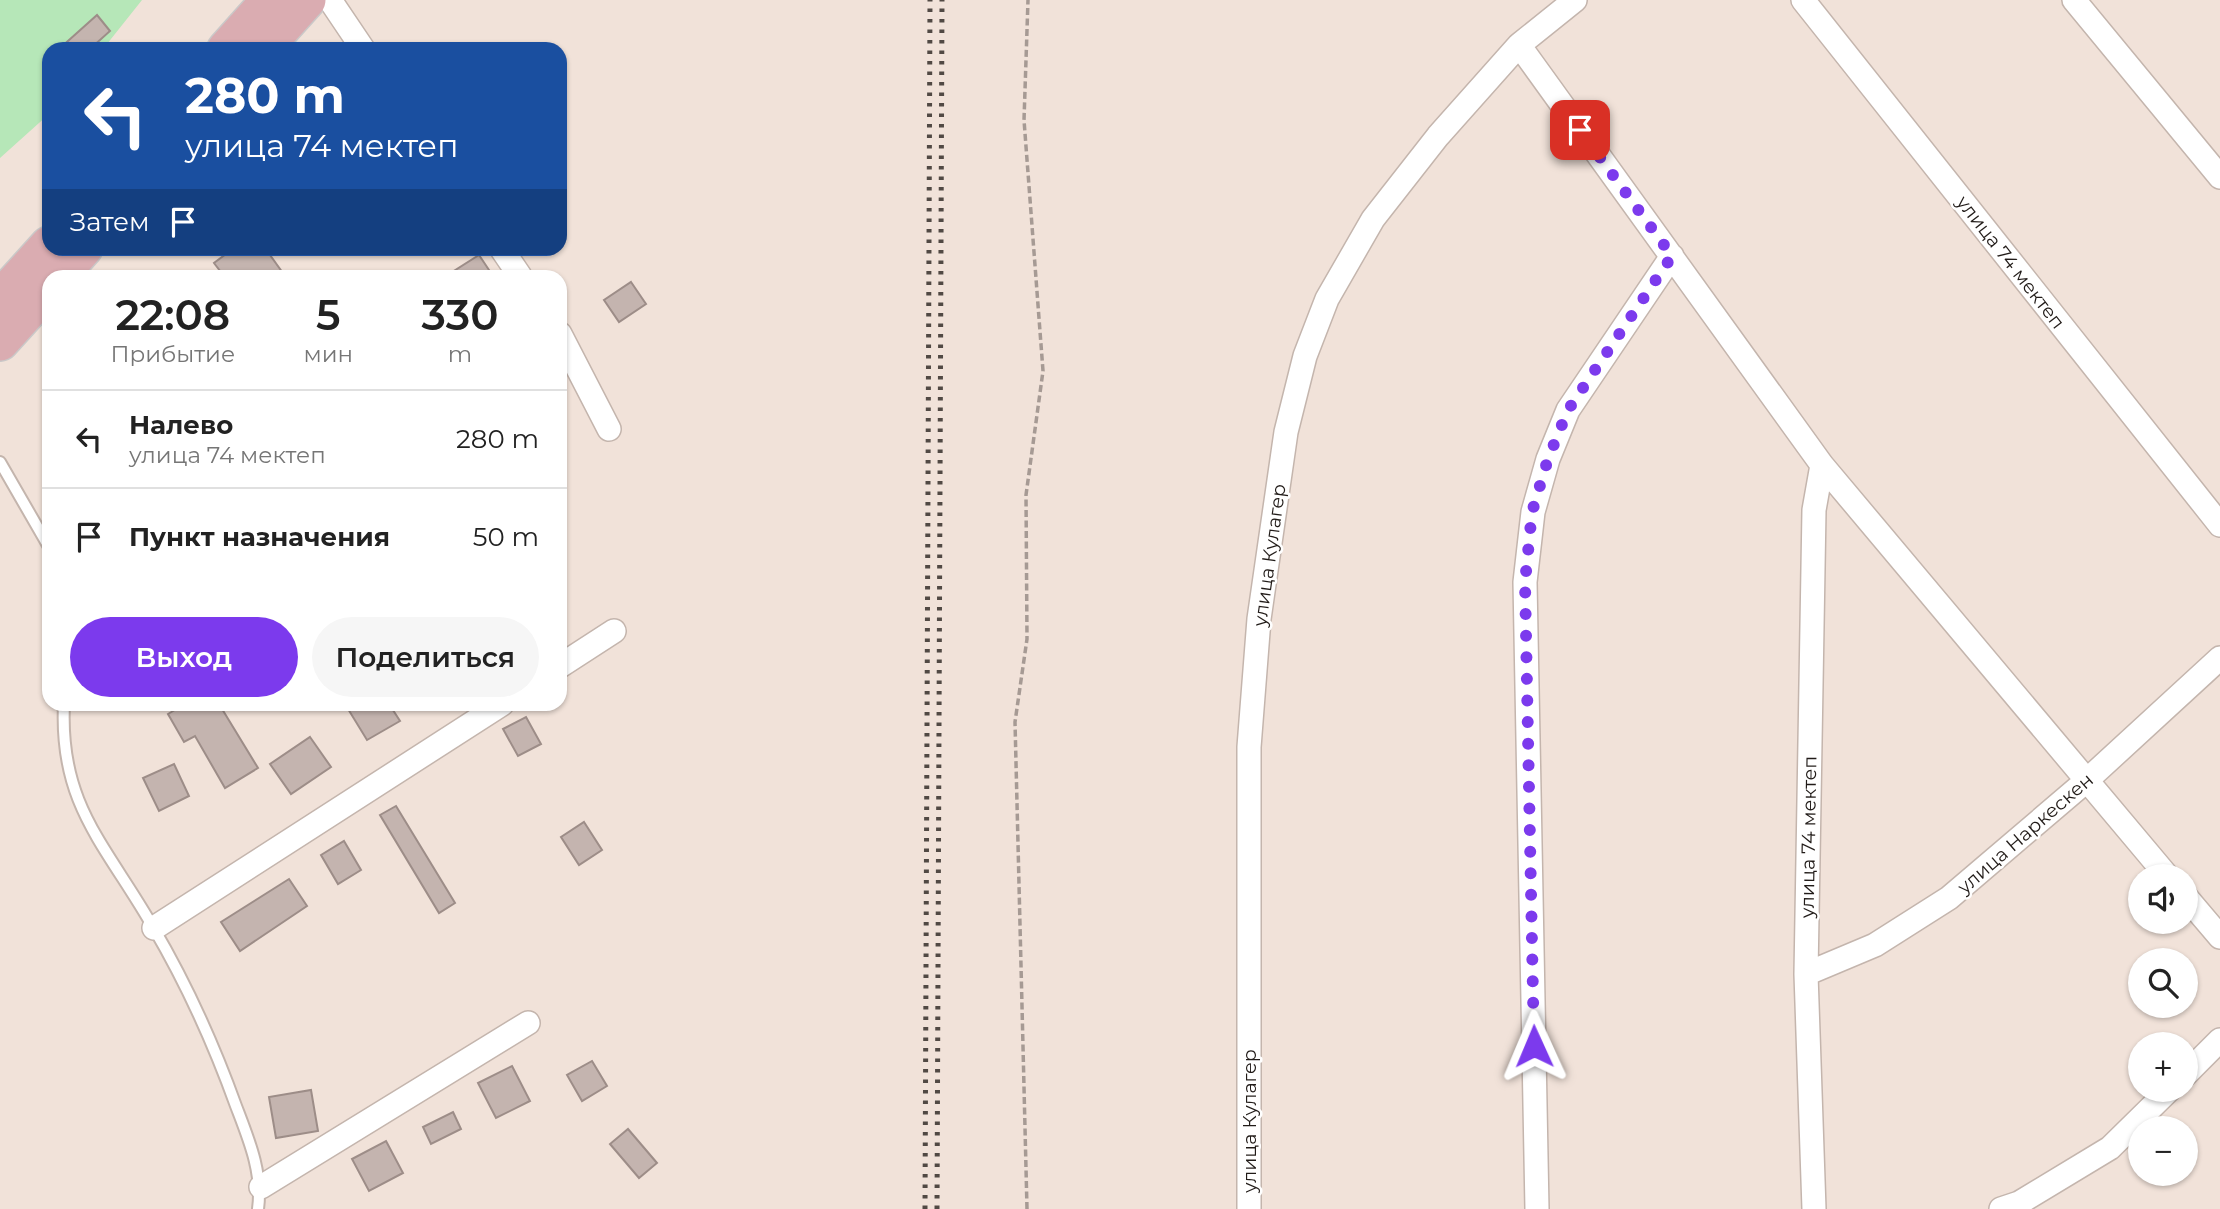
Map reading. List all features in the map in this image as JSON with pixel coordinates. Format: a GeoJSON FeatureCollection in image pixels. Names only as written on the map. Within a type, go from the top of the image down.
{"type":"FeatureCollection","features":[{"type":"Feature","properties":{"kind":"main road"},"geometry":{"type":"LineString","coordinates":[[232,42],[270,0]]}},
{"type":"Feature","properties":{"kind":"main road"},"geometry":{"type":"LineString","coordinates":[[269,42],[307,0]]}},
{"type":"Feature","properties":{"kind":"main road"},"geometry":{"type":"LineString","coordinates":[[0,299],[42,253]]}},
{"type":"Feature","properties":{"kind":"main road"},"geometry":{"type":"LineString","coordinates":[[64,270],[77,256]]}},
{"type":"Feature","properties":{"kind":"main road"},"geometry":{"type":"LineString","coordinates":[[0,342],[42,296]]}},
{"type":"Feature","properties":{"kind":"street"},"geometry":{"type":"LineString","coordinates":[[330,0],[358,42]]}},
{"type":"Feature","properties":{"kind":"street","name":"улица Кулагер"},"geometry":{"type":"LineString","coordinates":[[1249,1209],[1249,747],[1259,619],[1286,432],[1305,356],[1327,299],[1373,219],[1438,136],[1519,45],[1575,0]]}},
{"type":"Feature","properties":{"kind":"street","name":"улица 74 мектеп"},"geometry":{"type":"LineString","coordinates":[[1803,0],[2220,525]]}},
{"type":"Feature","properties":{"kind":"street"},"geometry":{"type":"LineString","coordinates":[[2074,0],[2220,177]]}},
{"type":"Feature","properties":{"kind":"street"},"geometry":{"type":"LineString","coordinates":[[1519,45],[1822,466],[2157,864]]}},
{"type":"Feature","properties":{"kind":"street"},"geometry":{"type":"LineString","coordinates":[[1537,1209],[1525,582],[1532,512],[1548,459],[1568,410],[1672,256]]}},
{"type":"Feature","properties":{"kind":"street"},"geometry":{"type":"LineString","coordinates":[[567,348],[609,429]]}},
{"type":"Feature","properties":{"kind":"street","name":"улица 74 мектеп"},"geometry":{"type":"LineString","coordinates":[[1814,1209],[1806,974],[1814,510],[1822,466]]}},
{"type":"Feature","properties":{"kind":"street"},"geometry":{"type":"LineString","coordinates":[[567,661],[614,631]]}},
{"type":"Feature","properties":{"kind":"street","name":"улица Наркескен"},"geometry":{"type":"LineString","coordinates":[[1806,974],[1875,945],[1950,898],[2085,782],[2220,658]]}},
{"type":"Feature","properties":{"kind":"street"},"geometry":{"type":"LineString","coordinates":[[153,928],[491,711]]}},
{"type":"Feature","properties":{"kind":"street"},"geometry":{"type":"LineString","coordinates":[[2198,911],[2220,937]]}},
{"type":"Feature","properties":{"kind":"street"},"geometry":{"type":"LineString","coordinates":[[260,1198],[528,1023]]}},
{"type":"Feature","properties":{"kind":"street"},"geometry":{"type":"LineString","coordinates":[[2198,1062],[2220,1040]]}},
{"type":"Feature","properties":{"kind":"street"},"geometry":{"type":"LineString","coordinates":[[2001,1209],[2019,1203],[2109,1149],[2157,1102]]}},
{"type":"Feature","properties":{"kind":"lane"},"geometry":{"type":"LineString","coordinates":[[0,462],[42,531]]}},
{"type":"Feature","properties":{"kind":"lane"},"geometry":{"type":"LineString","coordinates":[[64,711],[63,731],[71,784],[86,822],[153,928],[218,1058],[250,1142],[260,1198]]}},
{"type":"Feature","properties":{"kind":"path"},"geometry":{"type":"LineString","coordinates":[[1027,1209],[1015,722],[1027,639],[1026,495],[1044,371],[1024,120],[1028,0]]}},
{"type":"Feature","properties":{"kind":"green space"},"geometry":{"type":"Polygon","coordinates":[[[0,0],[142,0],[109,42],[42,42],[42,120],[0,158],[0,0]]]}},
{"type":"Feature","properties":{"kind":"building"},"geometry":{"type":"Polygon","coordinates":[[[97,15],[110,31],[98,42],[67,42],[97,15]]]}},
{"type":"Feature","properties":{"kind":"building"},"geometry":{"type":"Polygon","coordinates":[[[223,256],[271,256],[281,270],[219,270],[214,263],[223,256]]]}},
{"type":"Feature","properties":{"kind":"building"},"geometry":{"type":"Polygon","coordinates":[[[480,256],[489,270],[455,270],[480,256]]]}},
{"type":"Feature","properties":{"kind":"building"},"geometry":{"type":"Polygon","coordinates":[[[631,282],[646,304],[619,322],[604,300],[631,282]]]}},
{"type":"Feature","properties":{"kind":"building"},"geometry":{"type":"Polygon","coordinates":[[[173,711],[223,711],[258,768],[225,788],[195,736],[184,742],[168,714],[173,711]]]}},
{"type":"Feature","properties":{"kind":"building"},"geometry":{"type":"Polygon","coordinates":[[[349,711],[394,711],[400,721],[367,740],[349,711]]]}},
{"type":"Feature","properties":{"kind":"building"},"geometry":{"type":"Polygon","coordinates":[[[526,717],[541,744],[518,756],[503,729],[526,717]]]}},
{"type":"Feature","properties":{"kind":"building"},"geometry":{"type":"Polygon","coordinates":[[[310,737],[331,767],[291,794],[270,764],[310,737]]]}},
{"type":"Feature","properties":{"kind":"building"},"geometry":{"type":"Polygon","coordinates":[[[174,764],[189,796],[159,811],[143,778],[174,764]]]}},
{"type":"Feature","properties":{"kind":"building"},"geometry":{"type":"Polygon","coordinates":[[[396,806],[455,903],[439,913],[380,815],[396,806]]]}},
{"type":"Feature","properties":{"kind":"building"},"geometry":{"type":"Polygon","coordinates":[[[584,822],[602,850],[579,865],[561,837],[584,822]]]}},
{"type":"Feature","properties":{"kind":"building"},"geometry":{"type":"Polygon","coordinates":[[[344,841],[361,870],[338,884],[321,855],[344,841]]]}},
{"type":"Feature","properties":{"kind":"building"},"geometry":{"type":"Polygon","coordinates":[[[289,879],[307,906],[240,951],[221,922],[289,879]]]}},
{"type":"Feature","properties":{"kind":"building"},"geometry":{"type":"Polygon","coordinates":[[[592,1061],[607,1086],[582,1101],[567,1075],[592,1061]]]}},
{"type":"Feature","properties":{"kind":"building"},"geometry":{"type":"Polygon","coordinates":[[[512,1066],[530,1101],[496,1118],[478,1083],[512,1066]]]}},
{"type":"Feature","properties":{"kind":"building"},"geometry":{"type":"Polygon","coordinates":[[[311,1090],[318,1131],[276,1138],[269,1097],[311,1090]]]}},
{"type":"Feature","properties":{"kind":"building"},"geometry":{"type":"Polygon","coordinates":[[[453,1112],[461,1129],[431,1144],[423,1127],[453,1112]]]}},
{"type":"Feature","properties":{"kind":"building"},"geometry":{"type":"Polygon","coordinates":[[[628,1129],[657,1163],[639,1178],[610,1144],[628,1129]]]}},
{"type":"Feature","properties":{"kind":"building"},"geometry":{"type":"Polygon","coordinates":[[[386,1141],[403,1173],[369,1191],[352,1159],[386,1141]]]}},
{"type":"Feature","properties":{"kind":"railway"},"geometry":{"type":"LineString","coordinates":[[925,1209],[930,0]]}},
{"type":"Feature","properties":{"kind":"railway"},"geometry":{"type":"LineString","coordinates":[[937,1209],[942,0]]}},
{"type":"Feature","properties":{"kind":"route"},"geometry":{"type":"LineString","coordinates":[[1534,1046],[1525,582],[1532,512],[1548,459],[1568,410],[1672,256],[1580,130]]}}]}
